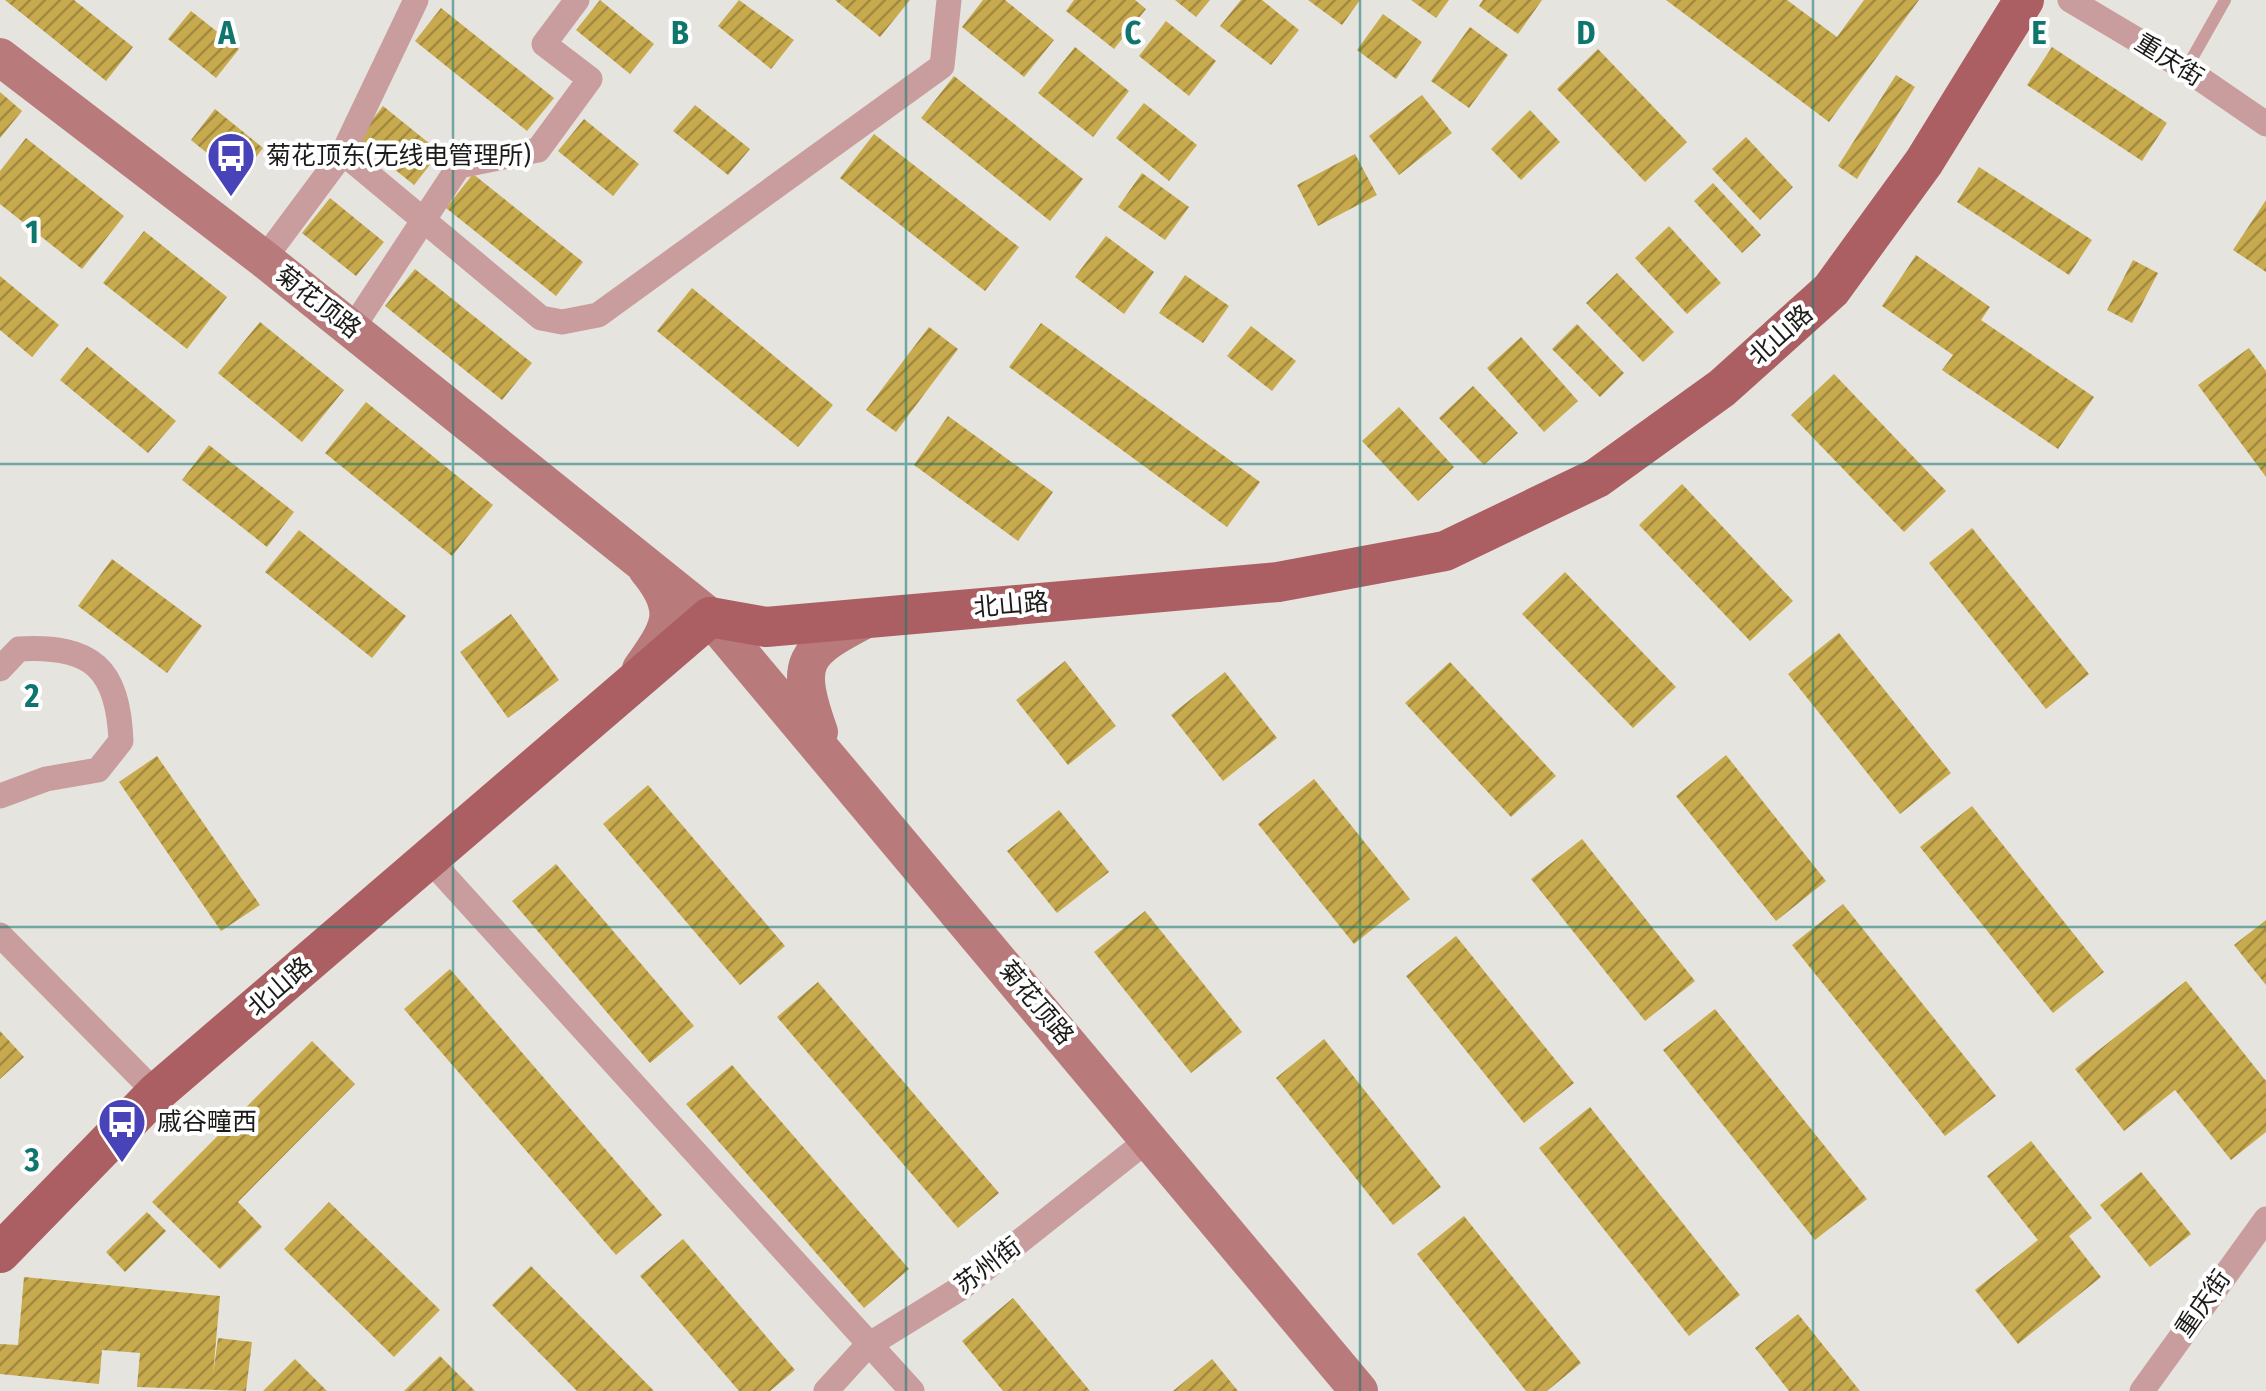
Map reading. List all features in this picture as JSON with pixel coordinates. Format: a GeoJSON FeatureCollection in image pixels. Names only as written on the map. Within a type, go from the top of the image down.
{"type":"FeatureCollection","features":[{"type":"Feature","properties":{"kind":"main road","name":"北山路"},"geometry":{"type":"LineString","coordinates":[[0,1253],[156,1093],[710,617],[766,626],[1278,582],[1445,551],[1598,478],[1722,388],[1831,290],[1924,162],[2024,0]]}},
{"type":"Feature","properties":{"kind":"street"},"geometry":{"type":"LineString","coordinates":[[264,259],[343,153],[416,0]]}},
{"type":"Feature","properties":{"kind":"street"},"geometry":{"type":"LineString","coordinates":[[352,329],[426,222],[459,166],[538,150],[590,79],[544,44],[577,0]]}},
{"type":"Feature","properties":{"kind":"street"},"geometry":{"type":"LineString","coordinates":[[343,153],[541,318],[562,322],[598,315],[942,66],[949,0]]}},
{"type":"Feature","properties":{"kind":"street","name":"重庆街"},"geometry":{"type":"LineString","coordinates":[[2070,0],[2186,69],[2266,124]]}},
{"type":"Feature","properties":{"kind":"street","name":"菊花顶路"},"geometry":{"type":"LineString","coordinates":[[0,57],[264,259],[710,617],[1359,1391]]}},
{"type":"Feature","properties":{"kind":"street"},"geometry":{"type":"LineString","coordinates":[[626,690],[667,632],[669,610],[666,592],[633,552]]}},
{"type":"Feature","properties":{"kind":"street"},"geometry":{"type":"LineString","coordinates":[[827,754],[803,687],[808,661],[822,642],[868,618]]}},
{"type":"Feature","properties":{"kind":"street"},"geometry":{"type":"LineString","coordinates":[[0,669],[19,650],[56,647],[92,660],[119,702],[121,742],[98,770],[46,779],[0,796]]}},
{"type":"Feature","properties":{"kind":"street"},"geometry":{"type":"LineString","coordinates":[[429,859],[867,1346],[912,1391]]}},
{"type":"Feature","properties":{"kind":"street"},"geometry":{"type":"LineString","coordinates":[[0,935],[156,1093]]}},
{"type":"Feature","properties":{"kind":"street","name":"苏州街"},"geometry":{"type":"LineString","coordinates":[[826,1391],[867,1346],[962,1288],[1150,1139]]}},
{"type":"Feature","properties":{"kind":"street","name":"重庆街"},"geometry":{"type":"LineString","coordinates":[[2142,1391],[2266,1219]]}},
{"type":"Feature","properties":{"kind":"lane"},"geometry":{"type":"LineString","coordinates":[[2186,69],[2224,0]]}},
{"type":"Feature","properties":{"kind":"building"},"geometry":{"type":"Polygon","coordinates":[[[5,0],[74,0],[133,47],[106,81],[5,0]]]}},
{"type":"Feature","properties":{"kind":"building"},"geometry":{"type":"Polygon","coordinates":[[[600,0],[654,44],[630,74],[576,30],[600,0]]]}},
{"type":"Feature","properties":{"kind":"building"},"geometry":{"type":"Polygon","coordinates":[[[739,0],[794,40],[771,69],[718,26],[739,0]]]}},
{"type":"Feature","properties":{"kind":"building"},"geometry":{"type":"Polygon","coordinates":[[[835,0],[910,0],[880,37],[835,0]]]}},
{"type":"Feature","properties":{"kind":"building"},"geometry":{"type":"Polygon","coordinates":[[[983,0],[1005,0],[1054,40],[1024,77],[962,27],[983,0]]]}},
{"type":"Feature","properties":{"kind":"building"},"geometry":{"type":"Polygon","coordinates":[[[1074,0],[1135,0],[1146,9],[1114,49],[1066,11],[1074,0]]]}},
{"type":"Feature","properties":{"kind":"building"},"geometry":{"type":"Polygon","coordinates":[[[1175,0],[1210,0],[1196,17],[1175,0]]]}},
{"type":"Feature","properties":{"kind":"building"},"geometry":{"type":"Polygon","coordinates":[[[1241,0],[1262,0],[1299,30],[1271,65],[1220,26],[1241,0]]]}},
{"type":"Feature","properties":{"kind":"building"},"geometry":{"type":"Polygon","coordinates":[[[1308,0],[1360,0],[1342,25],[1308,0]]]}},
{"type":"Feature","properties":{"kind":"building"},"geometry":{"type":"Polygon","coordinates":[[[1411,0],[1449,0],[1436,18],[1411,0]]]}},
{"type":"Feature","properties":{"kind":"building"},"geometry":{"type":"Polygon","coordinates":[[[1483,0],[1542,0],[1518,34],[1479,6],[1483,0]]]}},
{"type":"Feature","properties":{"kind":"building"},"geometry":{"type":"Polygon","coordinates":[[[1666,0],[1787,0],[1837,37],[1864,0],[1919,0],[1829,122],[1666,0]]]}},
{"type":"Feature","properties":{"kind":"building"},"geometry":{"type":"Polygon","coordinates":[[[441,8],[554,98],[527,131],[415,41],[441,8]]]}},
{"type":"Feature","properties":{"kind":"building"},"geometry":{"type":"Polygon","coordinates":[[[191,11],[239,49],[216,78],[168,39],[191,11]]]}},
{"type":"Feature","properties":{"kind":"building"},"geometry":{"type":"Polygon","coordinates":[[[1383,14],[1422,42],[1396,79],[1357,50],[1383,14]]]}},
{"type":"Feature","properties":{"kind":"building"},"geometry":{"type":"Polygon","coordinates":[[[1166,21],[1216,61],[1189,96],[1139,56],[1166,21]]]}},
{"type":"Feature","properties":{"kind":"building"},"geometry":{"type":"Polygon","coordinates":[[[1470,27],[1508,55],[1469,108],[1431,81],[1470,27]]]}},
{"type":"Feature","properties":{"kind":"building"},"geometry":{"type":"Polygon","coordinates":[[[1075,47],[1129,91],[1093,137],[1038,93],[1075,47]]]}},
{"type":"Feature","properties":{"kind":"building"},"geometry":{"type":"Polygon","coordinates":[[[2052,47],[2167,123],[2142,161],[2027,85],[2052,47]]]}},
{"type":"Feature","properties":{"kind":"building"},"geometry":{"type":"Polygon","coordinates":[[[1598,49],[1687,142],[1645,182],[1557,89],[1598,49]]]}},
{"type":"Feature","properties":{"kind":"building"},"geometry":{"type":"Polygon","coordinates":[[[1896,75],[1915,87],[1857,179],[1838,166],[1896,75]]]}},
{"type":"Feature","properties":{"kind":"building"},"geometry":{"type":"Polygon","coordinates":[[[954,76],[1083,179],[1050,221],[921,118],[954,76]]]}},
{"type":"Feature","properties":{"kind":"building"},"geometry":{"type":"Polygon","coordinates":[[[0,92],[22,111],[0,138],[0,92]]]}},
{"type":"Feature","properties":{"kind":"building"},"geometry":{"type":"Polygon","coordinates":[[[1422,95],[1452,133],[1399,175],[1369,136],[1422,95]]]}},
{"type":"Feature","properties":{"kind":"building"},"geometry":{"type":"Polygon","coordinates":[[[1144,103],[1197,145],[1169,181],[1116,138],[1144,103]]]}},
{"type":"Feature","properties":{"kind":"building"},"geometry":{"type":"Polygon","coordinates":[[[695,105],[750,149],[728,175],[673,131],[695,105]]]}},
{"type":"Feature","properties":{"kind":"building"},"geometry":{"type":"Polygon","coordinates":[[[383,106],[440,152],[414,185],[357,139],[383,106]]]}},
{"type":"Feature","properties":{"kind":"building"},"geometry":{"type":"Polygon","coordinates":[[[215,109],[263,148],[239,179],[191,140],[215,109]]]}},
{"type":"Feature","properties":{"kind":"building"},"geometry":{"type":"Polygon","coordinates":[[[1530,110],[1560,142],[1521,180],[1491,149],[1530,110]]]}},
{"type":"Feature","properties":{"kind":"building"},"geometry":{"type":"Polygon","coordinates":[[[584,119],[639,164],[613,196],[558,151],[584,119]]]}},
{"type":"Feature","properties":{"kind":"building"},"geometry":{"type":"Polygon","coordinates":[[[874,134],[1019,247],[985,291],[840,178],[874,134]]]}},
{"type":"Feature","properties":{"kind":"building"},"geometry":{"type":"Polygon","coordinates":[[[1746,137],[1793,187],[1760,220],[1712,169],[1746,137]]]}},
{"type":"Feature","properties":{"kind":"building"},"geometry":{"type":"Polygon","coordinates":[[[26,138],[124,216],[82,269],[0,204],[0,171],[26,138]]]}},
{"type":"Feature","properties":{"kind":"building"},"geometry":{"type":"Polygon","coordinates":[[[1355,154],[1377,195],[1318,226],[1297,185],[1355,154]]]}},
{"type":"Feature","properties":{"kind":"building"},"geometry":{"type":"Polygon","coordinates":[[[1979,167],[2092,240],[2069,275],[1957,202],[1979,167]]]}},
{"type":"Feature","properties":{"kind":"building"},"geometry":{"type":"Polygon","coordinates":[[[1142,173],[1189,207],[1165,240],[1118,207],[1142,173]]]}},
{"type":"Feature","properties":{"kind":"building"},"geometry":{"type":"Polygon","coordinates":[[[473,174],[583,262],[556,296],[446,208],[473,174]]]}},
{"type":"Feature","properties":{"kind":"building"},"geometry":{"type":"Polygon","coordinates":[[[1713,183],[1761,235],[1742,253],[1694,201],[1713,183]]]}},
{"type":"Feature","properties":{"kind":"building"},"geometry":{"type":"Polygon","coordinates":[[[330,198],[384,242],[356,276],[302,233],[330,198]]]}},
{"type":"Feature","properties":{"kind":"building"},"geometry":{"type":"Polygon","coordinates":[[[2266,200],[2266,272],[2233,250],[2266,200]]]}},
{"type":"Feature","properties":{"kind":"building"},"geometry":{"type":"Polygon","coordinates":[[[1669,226],[1721,283],[1687,314],[1635,258],[1669,226]]]}},
{"type":"Feature","properties":{"kind":"building"},"geometry":{"type":"Polygon","coordinates":[[[144,231],[227,297],[187,349],[103,283],[144,231]]]}},
{"type":"Feature","properties":{"kind":"building"},"geometry":{"type":"Polygon","coordinates":[[[1106,236],[1154,272],[1124,314],[1075,277],[1106,236]]]}},
{"type":"Feature","properties":{"kind":"building"},"geometry":{"type":"Polygon","coordinates":[[[1916,255],[1990,307],[1981,320],[2094,397],[2058,449],[1942,370],[1953,355],[1882,306],[1916,255]]]}},
{"type":"Feature","properties":{"kind":"building"},"geometry":{"type":"Polygon","coordinates":[[[2133,260],[2158,273],[2132,323],[2107,310],[2133,260]]]}},
{"type":"Feature","properties":{"kind":"building"},"geometry":{"type":"Polygon","coordinates":[[[415,269],[532,363],[502,400],[385,306],[415,269]]]}},
{"type":"Feature","properties":{"kind":"building"},"geometry":{"type":"Polygon","coordinates":[[[1617,273],[1674,332],[1643,362],[1586,303],[1617,273]]]}},
{"type":"Feature","properties":{"kind":"building"},"geometry":{"type":"Polygon","coordinates":[[[1185,275],[1229,306],[1203,343],[1159,313],[1185,275]]]}},
{"type":"Feature","properties":{"kind":"building"},"geometry":{"type":"Polygon","coordinates":[[[0,276],[59,325],[32,357],[0,330],[0,276]]]}},
{"type":"Feature","properties":{"kind":"building"},"geometry":{"type":"Polygon","coordinates":[[[692,288],[833,405],[798,447],[657,331],[692,288]]]}},
{"type":"Feature","properties":{"kind":"building"},"geometry":{"type":"Polygon","coordinates":[[[260,322],[344,390],[302,442],[218,373],[260,322]]]}},
{"type":"Feature","properties":{"kind":"building"},"geometry":{"type":"Polygon","coordinates":[[[1041,323],[1260,482],[1227,527],[1009,367],[1041,323]]]}},
{"type":"Feature","properties":{"kind":"building"},"geometry":{"type":"Polygon","coordinates":[[[1577,324],[1624,373],[1600,397],[1552,349],[1577,324]]]}},
{"type":"Feature","properties":{"kind":"building"},"geometry":{"type":"Polygon","coordinates":[[[1251,326],[1296,361],[1272,391],[1227,356],[1251,326]]]}},
{"type":"Feature","properties":{"kind":"building"},"geometry":{"type":"Polygon","coordinates":[[[929,327],[958,349],[896,432],[866,410],[929,327]]]}},
{"type":"Feature","properties":{"kind":"building"},"geometry":{"type":"Polygon","coordinates":[[[1521,337],[1578,401],[1544,432],[1487,368],[1521,337]]]}},
{"type":"Feature","properties":{"kind":"building"},"geometry":{"type":"Polygon","coordinates":[[[87,347],[176,421],[148,453],[60,380],[87,347]]]}},
{"type":"Feature","properties":{"kind":"building"},"geometry":{"type":"Polygon","coordinates":[[[2249,348],[2266,371],[2266,477],[2198,385],[2249,348]]]}},
{"type":"Feature","properties":{"kind":"building"},"geometry":{"type":"Polygon","coordinates":[[[1834,374],[1946,491],[1904,532],[1791,415],[1834,374]]]}},
{"type":"Feature","properties":{"kind":"building"},"geometry":{"type":"Polygon","coordinates":[[[1473,386],[1518,433],[1484,465],[1439,418],[1473,386]]]}},
{"type":"Feature","properties":{"kind":"building"},"geometry":{"type":"Polygon","coordinates":[[[366,402],[493,505],[452,556],[325,453],[366,402]]]}},
{"type":"Feature","properties":{"kind":"building"},"geometry":{"type":"Polygon","coordinates":[[[1399,407],[1454,467],[1418,501],[1362,441],[1399,407]]]}},
{"type":"Feature","properties":{"kind":"building"},"geometry":{"type":"Polygon","coordinates":[[[948,416],[1053,492],[1018,541],[914,465],[948,416]]]}},
{"type":"Feature","properties":{"kind":"building"},"geometry":{"type":"Polygon","coordinates":[[[209,445],[294,512],[267,547],[182,480],[209,445]]]}},
{"type":"Feature","properties":{"kind":"building"},"geometry":{"type":"Polygon","coordinates":[[[1682,484],[1793,601],[1750,641],[1639,525],[1682,484]]]}},
{"type":"Feature","properties":{"kind":"building"},"geometry":{"type":"Polygon","coordinates":[[[1972,528],[2089,674],[2046,709],[1929,563],[1972,528]]]}},
{"type":"Feature","properties":{"kind":"building"},"geometry":{"type":"Polygon","coordinates":[[[299,530],[406,616],[372,658],[265,572],[299,530]]]}},
{"type":"Feature","properties":{"kind":"building"},"geometry":{"type":"Polygon","coordinates":[[[112,559],[202,626],[167,673],[78,606],[112,559]]]}},
{"type":"Feature","properties":{"kind":"building"},"geometry":{"type":"Polygon","coordinates":[[[1565,572],[1676,687],[1633,728],[1522,614],[1565,572]]]}},
{"type":"Feature","properties":{"kind":"building"},"geometry":{"type":"Polygon","coordinates":[[[511,614],[559,680],[508,718],[460,652],[511,614]]]}},
{"type":"Feature","properties":{"kind":"building"},"geometry":{"type":"Polygon","coordinates":[[[1839,633],[1951,773],[1900,814],[1788,674],[1839,633]]]}},
{"type":"Feature","properties":{"kind":"building"},"geometry":{"type":"Polygon","coordinates":[[[1065,661],[1116,726],[1068,765],[1016,700],[1065,661]]]}},
{"type":"Feature","properties":{"kind":"building"},"geometry":{"type":"Polygon","coordinates":[[[1450,662],[1556,776],[1511,817],[1405,703],[1450,662]]]}},
{"type":"Feature","properties":{"kind":"building"},"geometry":{"type":"Polygon","coordinates":[[[1225,672],[1277,738],[1223,781],[1171,715],[1225,672]]]}},
{"type":"Feature","properties":{"kind":"building"},"geometry":{"type":"Polygon","coordinates":[[[1726,755],[1826,881],[1776,921],[1676,796],[1726,755]]]}},
{"type":"Feature","properties":{"kind":"building"},"geometry":{"type":"Polygon","coordinates":[[[157,756],[260,905],[221,931],[119,782],[157,756]]]}},
{"type":"Feature","properties":{"kind":"building"},"geometry":{"type":"Polygon","coordinates":[[[1314,779],[1410,899],[1354,944],[1258,824],[1314,779]]]}},
{"type":"Feature","properties":{"kind":"building"},"geometry":{"type":"Polygon","coordinates":[[[648,785],[785,946],[740,985],[603,824],[648,785]]]}},
{"type":"Feature","properties":{"kind":"building"},"geometry":{"type":"Polygon","coordinates":[[[1972,806],[2104,972],[2053,1013],[1920,847],[1972,806]]]}},
{"type":"Feature","properties":{"kind":"building"},"geometry":{"type":"Polygon","coordinates":[[[1059,810],[1109,872],[1057,913],[1007,851],[1059,810]]]}},
{"type":"Feature","properties":{"kind":"building"},"geometry":{"type":"Polygon","coordinates":[[[1582,839],[1695,981],[1645,1021],[1531,879],[1582,839]]]}},
{"type":"Feature","properties":{"kind":"building"},"geometry":{"type":"Polygon","coordinates":[[[556,864],[694,1026],[650,1063],[512,901],[556,864]]]}},
{"type":"Feature","properties":{"kind":"building"},"geometry":{"type":"Polygon","coordinates":[[[1843,904],[1996,1096],[1945,1136],[1792,945],[1843,904]]]}},
{"type":"Feature","properties":{"kind":"building"},"geometry":{"type":"Polygon","coordinates":[[[1145,911],[1242,1032],[1191,1073],[1094,952],[1145,911]]]}},
{"type":"Feature","properties":{"kind":"building"},"geometry":{"type":"Polygon","coordinates":[[[2266,920],[2266,985],[2234,945],[2266,920]]]}},
{"type":"Feature","properties":{"kind":"building"},"geometry":{"type":"Polygon","coordinates":[[[1456,936],[1574,1083],[1524,1123],[1406,976],[1456,936]]]}},
{"type":"Feature","properties":{"kind":"building"},"geometry":{"type":"Polygon","coordinates":[[[450,969],[662,1215],[616,1255],[404,1009],[450,969]]]}},
{"type":"Feature","properties":{"kind":"building"},"geometry":{"type":"Polygon","coordinates":[[[2186,981],[2266,1081],[2266,1132],[2231,1160],[2175,1090],[2124,1131],[2075,1069],[2186,981]]]}},
{"type":"Feature","properties":{"kind":"building"},"geometry":{"type":"Polygon","coordinates":[[[818,982],[999,1193],[958,1228],[777,1017],[818,982]]]}},
{"type":"Feature","properties":{"kind":"building"},"geometry":{"type":"Polygon","coordinates":[[[1715,1009],[1867,1199],[1815,1240],[1663,1050],[1715,1009]]]}},
{"type":"Feature","properties":{"kind":"building"},"geometry":{"type":"Polygon","coordinates":[[[0,1031],[24,1057],[0,1079],[0,1031]]]}},
{"type":"Feature","properties":{"kind":"building"},"geometry":{"type":"Polygon","coordinates":[[[1324,1039],[1441,1187],[1393,1225],[1276,1078],[1324,1039]]]}},
{"type":"Feature","properties":{"kind":"building"},"geometry":{"type":"Polygon","coordinates":[[[312,1041],[355,1084],[238,1202],[262,1227],[220,1269],[152,1202],[312,1041]]]}},
{"type":"Feature","properties":{"kind":"building"},"geometry":{"type":"Polygon","coordinates":[[[732,1065],[909,1269],[864,1308],[686,1104],[732,1065]]]}},
{"type":"Feature","properties":{"kind":"building"},"geometry":{"type":"Polygon","coordinates":[[[1590,1107],[1740,1295],[1689,1336],[1539,1148],[1590,1107]]]}},
{"type":"Feature","properties":{"kind":"building"},"geometry":{"type":"Polygon","coordinates":[[[2031,1141],[2092,1218],[2069,1236],[2101,1277],[2018,1344],[1975,1290],[2038,1240],[1987,1176],[2031,1141]]]}},
{"type":"Feature","properties":{"kind":"building"},"geometry":{"type":"Polygon","coordinates":[[[2141,1172],[2191,1234],[2150,1267],[2100,1205],[2141,1172]]]}},
{"type":"Feature","properties":{"kind":"building"},"geometry":{"type":"Polygon","coordinates":[[[329,1202],[440,1310],[394,1357],[284,1249],[329,1202]]]}},
{"type":"Feature","properties":{"kind":"building"},"geometry":{"type":"Polygon","coordinates":[[[147,1212],[166,1231],[125,1272],[106,1252],[147,1212]]]}},
{"type":"Feature","properties":{"kind":"building"},"geometry":{"type":"Polygon","coordinates":[[[1464,1216],[1581,1363],[1547,1391],[1526,1391],[1417,1254],[1464,1216]]]}},
{"type":"Feature","properties":{"kind":"building"},"geometry":{"type":"Polygon","coordinates":[[[683,1239],[795,1370],[770,1391],[739,1391],[640,1276],[683,1239]]]}},
{"type":"Feature","properties":{"kind":"building"},"geometry":{"type":"Polygon","coordinates":[[[531,1266],[654,1391],[577,1391],[492,1305],[531,1266]]]}},
{"type":"Feature","properties":{"kind":"building"},"geometry":{"type":"Polygon","coordinates":[[[24,1277],[220,1296],[213,1375],[218,1338],[252,1342],[246,1391],[137,1387],[140,1353],[102,1350],[99,1384],[0,1374],[0,1344],[18,1345],[24,1277]]]}},
{"type":"Feature","properties":{"kind":"building"},"geometry":{"type":"Polygon","coordinates":[[[1013,1298],[1090,1391],[1003,1391],[962,1341],[1013,1298]]]}},
{"type":"Feature","properties":{"kind":"building"},"geometry":{"type":"Polygon","coordinates":[[[1798,1314],[1860,1391],[1789,1391],[1755,1348],[1798,1314]]]}},
{"type":"Feature","properties":{"kind":"building"},"geometry":{"type":"Polygon","coordinates":[[[440,1356],[475,1391],[404,1391],[440,1356]]]}},
{"type":"Feature","properties":{"kind":"building"},"geometry":{"type":"Polygon","coordinates":[[[295,1359],[327,1391],[263,1391],[295,1359]]]}},
{"type":"Feature","properties":{"kind":"building"},"geometry":{"type":"Polygon","coordinates":[[[1212,1359],[1238,1391],[1173,1391],[1212,1359]]]}},
{"type":"Feature","properties":{"kind":"place","name":"菊花顶东(无线电管理所)"},"geometry":{"type":"Point","coordinates":[231,198]}},
{"type":"Feature","properties":{"kind":"place","name":"戚谷疃西"},"geometry":{"type":"Point","coordinates":[122,1164]}}]}
